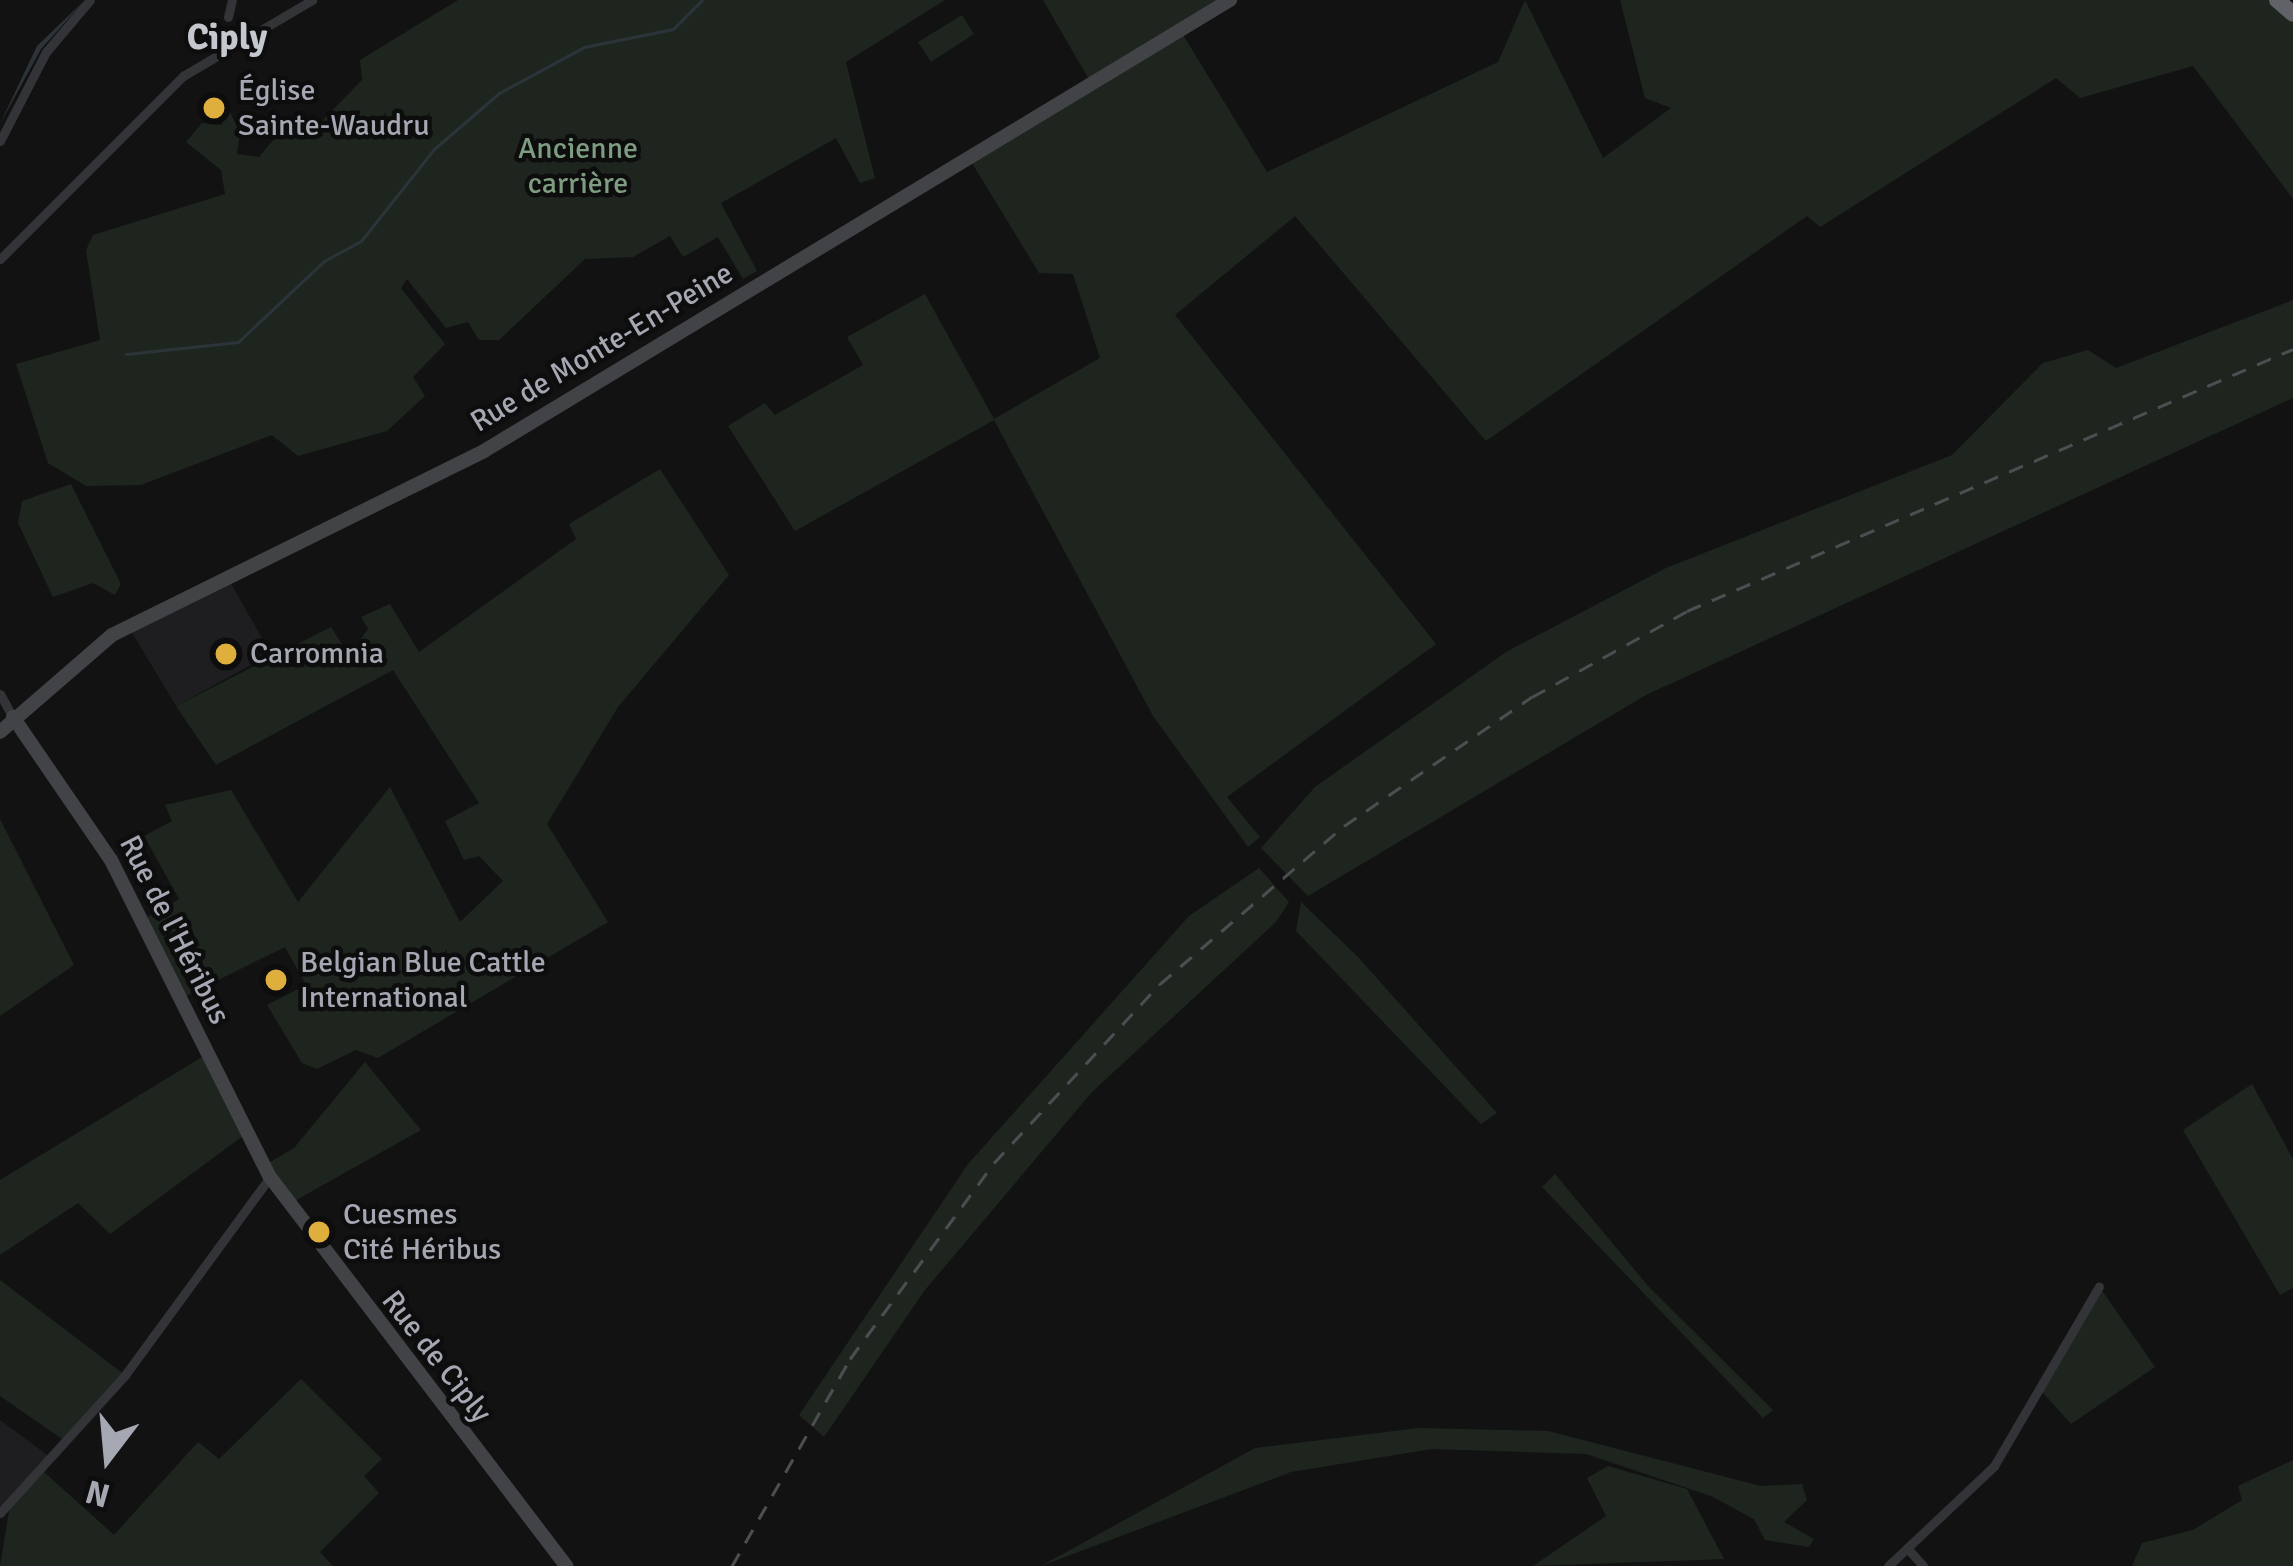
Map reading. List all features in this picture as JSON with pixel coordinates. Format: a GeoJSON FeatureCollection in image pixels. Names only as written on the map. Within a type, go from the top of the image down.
{"type":"FeatureCollection","features":[{"type":"Feature","properties":{"kind":"highway"},"geometry":{"type":"LineString","coordinates":[[2277,0],[2293,14]]}},
{"type":"Feature","properties":{"kind":"main road","name":"Rue de Monte-En-Peine"},"geometry":{"type":"LineString","coordinates":[[0,731],[7,714],[176,598],[514,434],[1230,0]]}},
{"type":"Feature","properties":{"kind":"main road","name":"Rue de l'Héribus"},"geometry":{"type":"LineString","coordinates":[[7,714],[111,860],[270,1177]]}},
{"type":"Feature","properties":{"kind":"main road","name":"Rue de Ciply"},"geometry":{"type":"LineString","coordinates":[[270,1177],[566,1565]]}},
{"type":"Feature","properties":{"kind":"street"},"geometry":{"type":"LineString","coordinates":[[0,141],[46,52],[90,0]]}},
{"type":"Feature","properties":{"kind":"street"},"geometry":{"type":"LineString","coordinates":[[228,17],[232,0]]}},
{"type":"Feature","properties":{"kind":"street"},"geometry":{"type":"LineString","coordinates":[[0,259],[183,76],[307,3]]}},
{"type":"Feature","properties":{"kind":"street"},"geometry":{"type":"LineString","coordinates":[[0,694],[7,714]]}},
{"type":"Feature","properties":{"kind":"street"},"geometry":{"type":"LineString","coordinates":[[0,1513],[124,1375],[270,1177]]}},
{"type":"Feature","properties":{"kind":"street"},"geometry":{"type":"LineString","coordinates":[[1888,1566],[1994,1466],[2098,1286]]}},
{"type":"Feature","properties":{"kind":"street"},"geometry":{"type":"LineString","coordinates":[[1907,1548],[1923,1566]]}},
{"type":"Feature","properties":{"kind":"shaded area"},"geometry":{"type":"Polygon","coordinates":[[[85,0],[41,49],[0,124],[37,46],[85,0]]]}},
{"type":"Feature","properties":{"kind":"shaded area"},"geometry":{"type":"Polygon","coordinates":[[[225,573],[271,654],[176,706],[128,626],[225,573]]]}},
{"type":"Feature","properties":{"kind":"shaded area"},"geometry":{"type":"Polygon","coordinates":[[[0,1420],[50,1457],[0,1511],[0,1420]]]}},
{"type":"Feature","properties":{"kind":"green space","name":"Ancienne carrière"},"geometry":{"type":"Polygon","coordinates":[[[458,0],[945,0],[846,62],[875,178],[860,183],[836,138],[721,203],[757,271],[743,279],[718,237],[683,257],[670,236],[633,257],[585,259],[499,340],[479,340],[468,322],[446,328],[407,279],[401,288],[445,344],[413,377],[425,396],[387,431],[298,456],[272,435],[141,485],[86,486],[48,463],[16,364],[100,340],[86,250],[93,235],[225,194],[221,170],[186,142],[202,123],[222,125],[219,91],[240,132],[237,154],[259,157],[275,138],[321,122],[362,80],[360,60],[458,0]]]}},
{"type":"Feature","properties":{"kind":"green space"},"geometry":{"type":"Polygon","coordinates":[[[1043,0],[1230,0],[1180,30],[1267,172],[1498,62],[1525,0],[1603,158],[1671,108],[1645,98],[1620,0],[2268,0],[2293,23],[2293,199],[2193,66],[2080,98],[2056,78],[1820,227],[1807,216],[1486,441],[1295,216],[1175,315],[1436,644],[1227,797],[1260,837],[1248,847],[1153,716],[994,420],[795,531],[728,426],[765,403],[775,415],[863,365],[847,337],[925,294],[994,419],[1100,358],[1073,274],[1039,273],[969,158],[1091,83],[1043,0]]]}},
{"type":"Feature","properties":{"kind":"green space"},"geometry":{"type":"Polygon","coordinates":[[[962,15],[974,34],[931,62],[918,42],[962,15]]]}},
{"type":"Feature","properties":{"kind":"green space"},"geometry":{"type":"Polygon","coordinates":[[[2293,300],[2293,398],[1646,695],[1308,896],[1261,848],[1315,787],[1506,652],[1666,568],[1952,455],[2043,363],[2088,350],[2116,368],[2293,300]]]}},
{"type":"Feature","properties":{"kind":"green space"},"geometry":{"type":"Polygon","coordinates":[[[660,469],[729,575],[618,707],[547,824],[608,922],[378,1058],[356,1050],[317,1069],[302,1063],[267,1005],[306,985],[285,947],[182,998],[142,920],[179,899],[144,836],[172,821],[165,805],[231,790],[298,902],[390,787],[460,922],[503,881],[479,856],[464,860],[445,821],[479,803],[393,670],[216,765],[176,706],[331,627],[349,655],[368,629],[361,617],[390,604],[419,652],[576,539],[569,524],[660,469]]]}},
{"type":"Feature","properties":{"kind":"green space"},"geometry":{"type":"Polygon","coordinates":[[[71,484],[121,584],[115,595],[93,583],[53,597],[18,523],[22,501],[71,484]]]}},
{"type":"Feature","properties":{"kind":"green space"},"geometry":{"type":"Polygon","coordinates":[[[0,819],[74,965],[0,1016],[0,819]]]}},
{"type":"Feature","properties":{"kind":"green space"},"geometry":{"type":"Polygon","coordinates":[[[1259,868],[1289,902],[1276,922],[1092,1092],[925,1290],[824,1437],[799,1415],[968,1164],[1189,916],[1259,868]]]}},
{"type":"Feature","properties":{"kind":"green space"},"geometry":{"type":"Polygon","coordinates":[[[1301,902],[1358,957],[1497,1113],[1481,1124],[1296,931],[1301,902]]]}},
{"type":"Feature","properties":{"kind":"green space"},"geometry":{"type":"Polygon","coordinates":[[[207,1054],[247,1133],[110,1234],[78,1203],[0,1255],[0,1180],[207,1054]]]}},
{"type":"Feature","properties":{"kind":"green space"},"geometry":{"type":"Polygon","coordinates":[[[365,1062],[421,1130],[289,1204],[265,1165],[294,1148],[365,1062]]]}},
{"type":"Feature","properties":{"kind":"green space"},"geometry":{"type":"Polygon","coordinates":[[[2252,1084],[2293,1159],[2293,1288],[2280,1295],[2183,1130],[2252,1084]]]}},
{"type":"Feature","properties":{"kind":"green space"},"geometry":{"type":"Polygon","coordinates":[[[1555,1174],[1648,1286],[1773,1410],[1763,1418],[1542,1187],[1555,1174]]]}},
{"type":"Feature","properties":{"kind":"green space"},"geometry":{"type":"Polygon","coordinates":[[[0,1280],[125,1375],[65,1441],[0,1396],[0,1280]]]}},
{"type":"Feature","properties":{"kind":"green space"},"geometry":{"type":"Polygon","coordinates":[[[2099,1286],[2155,1367],[2071,1424],[2037,1386],[2099,1286]]]}},
{"type":"Feature","properties":{"kind":"green space"},"geometry":{"type":"Polygon","coordinates":[[[301,1379],[382,1459],[364,1476],[379,1493],[320,1552],[333,1566],[0,1566],[10,1505],[44,1472],[114,1535],[198,1442],[219,1459],[301,1379]]]}},
{"type":"Feature","properties":{"kind":"green space"},"geometry":{"type":"Polygon","coordinates":[[[1419,1428],[1548,1431],[1761,1486],[1802,1484],[1807,1500],[1784,1522],[1814,1539],[1809,1547],[1765,1540],[1754,1519],[1711,1496],[1586,1454],[1432,1449],[1291,1472],[1041,1566],[1255,1448],[1419,1428]]]}},
{"type":"Feature","properties":{"kind":"green space"},"geometry":{"type":"Polygon","coordinates":[[[2293,1460],[2293,1566],[2132,1566],[2142,1543],[2193,1530],[2242,1500],[2238,1486],[2293,1460]]]}},
{"type":"Feature","properties":{"kind":"green space"},"geometry":{"type":"Polygon","coordinates":[[[1608,1466],[1687,1489],[1724,1559],[1533,1566],[1606,1516],[1587,1478],[1608,1466]]]}},
{"type":"Feature","properties":{"kind":"waterway"},"geometry":{"type":"LineString","coordinates":[[126,354],[238,342],[324,261],[361,241],[434,149],[499,93],[584,47],[673,29],[702,0]]}},
{"type":"Feature","properties":{"kind":"railway"},"geometry":{"type":"LineString","coordinates":[[732,1566],[850,1359],[994,1163],[1160,984],[1344,826],[1532,697],[1687,611],[2293,349]]}},
{"type":"Feature","properties":{"kind":"place","name":"Église Sainte-Waudru"},"geometry":{"type":"Point","coordinates":[214,108]}},
{"type":"Feature","properties":{"kind":"place","name":"Carromnia"},"geometry":{"type":"Point","coordinates":[226,654]}},
{"type":"Feature","properties":{"kind":"place","name":"Belgian Blue Cattle International"},"geometry":{"type":"Point","coordinates":[276,980]}},
{"type":"Feature","properties":{"kind":"place","name":"Cuesmes Cité Héribus"},"geometry":{"type":"Point","coordinates":[319,1232]}},
{"type":"Feature","properties":{"kind":"district","name":"Ciply"},"geometry":{"type":"Point","coordinates":[227,38]}}]}
